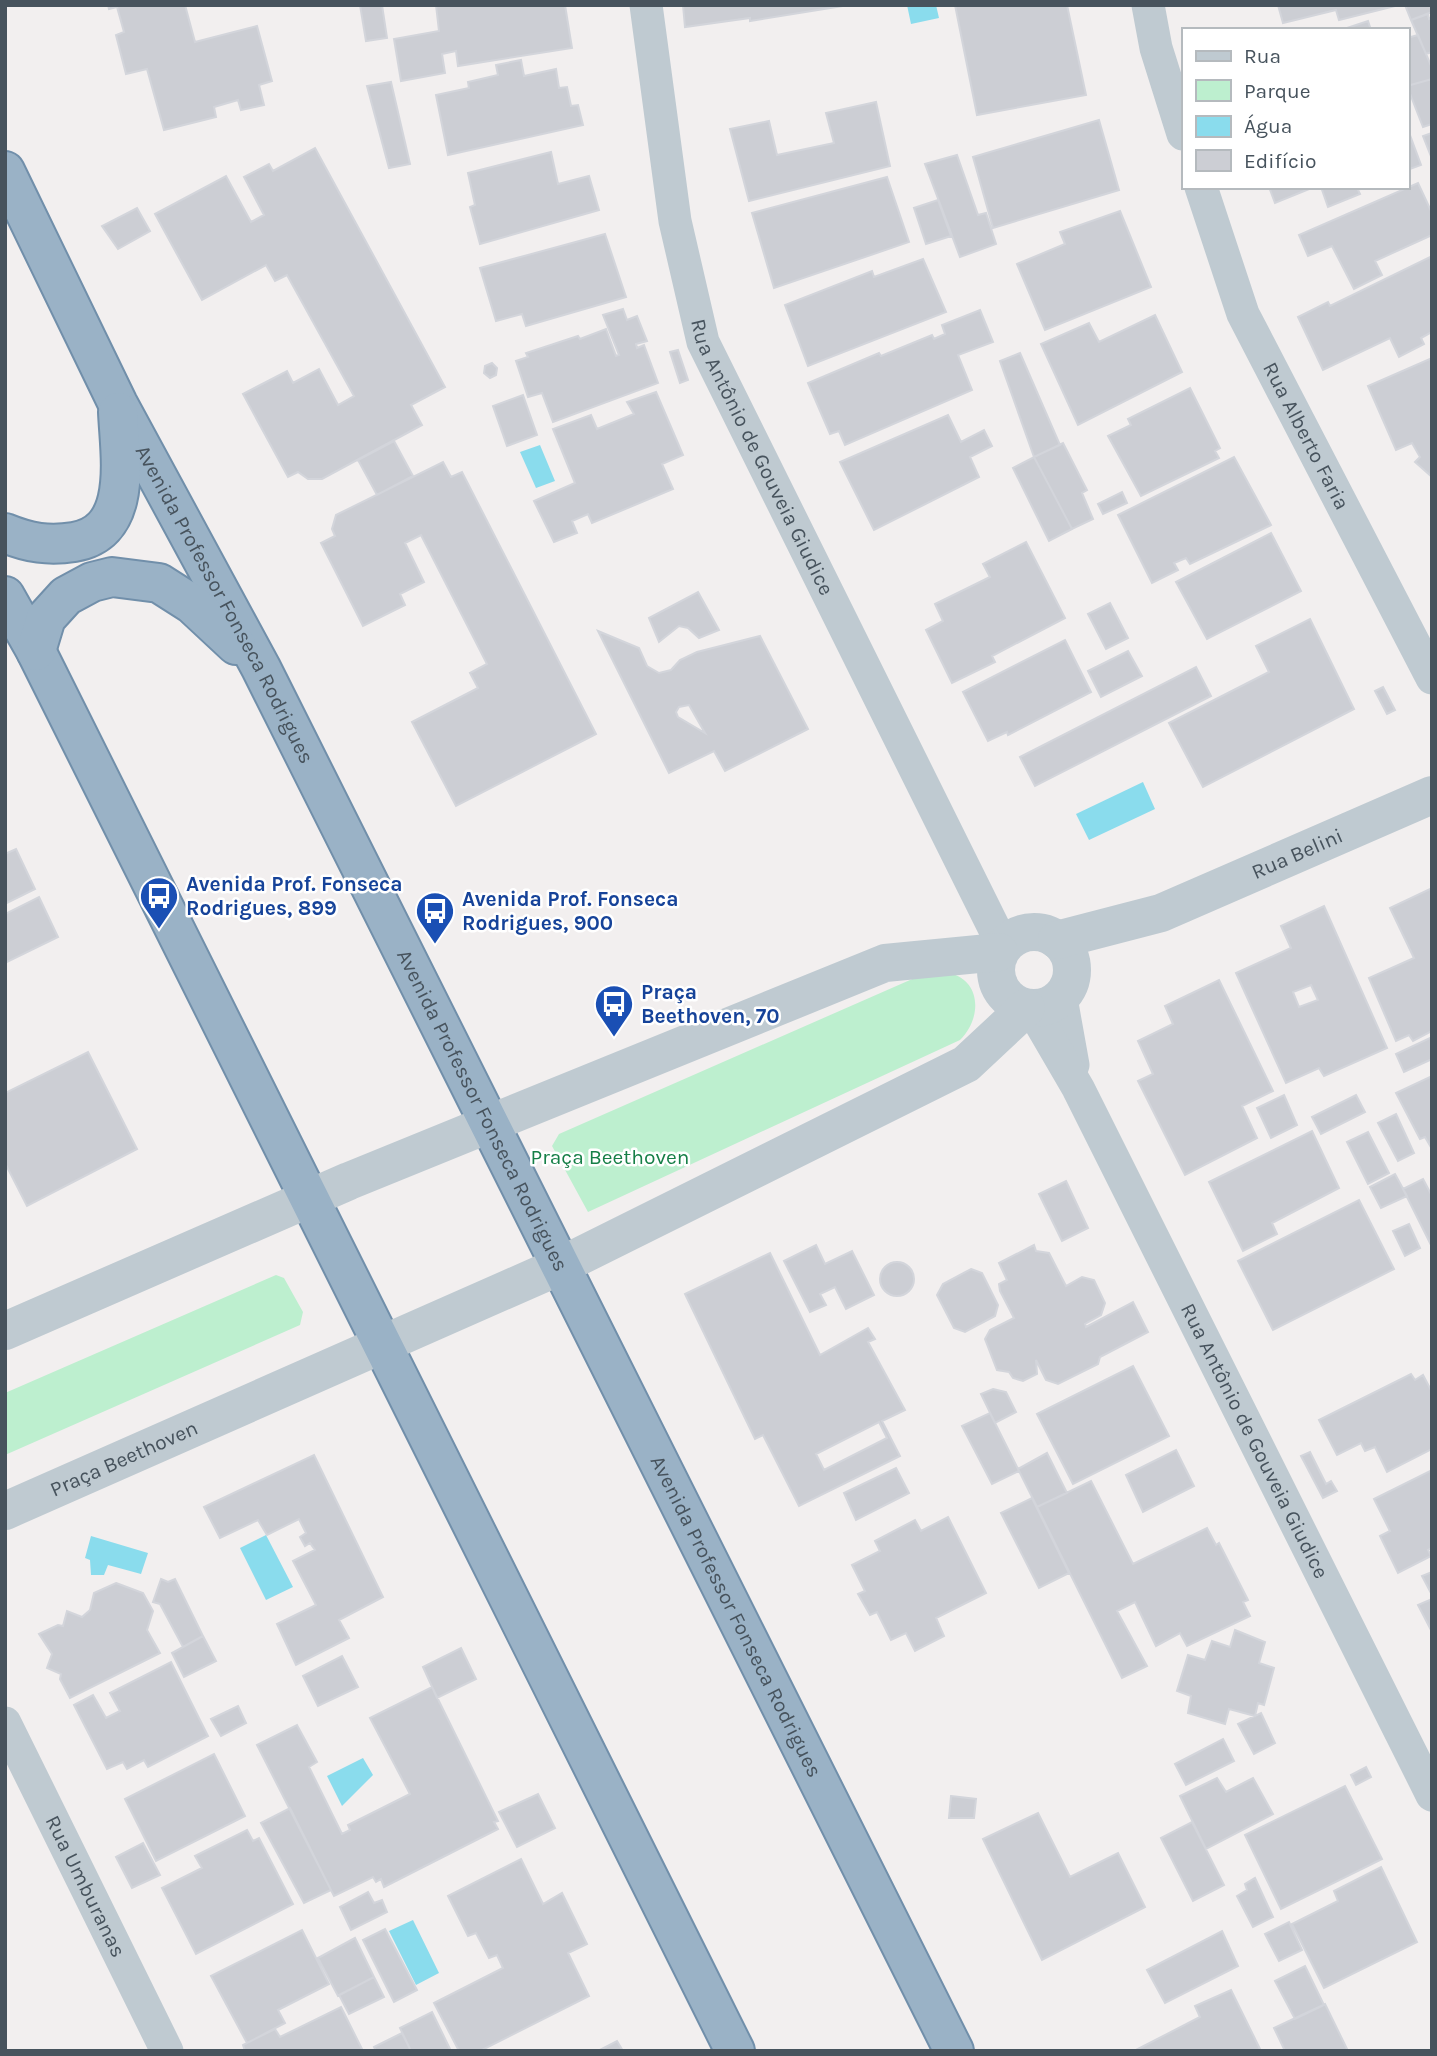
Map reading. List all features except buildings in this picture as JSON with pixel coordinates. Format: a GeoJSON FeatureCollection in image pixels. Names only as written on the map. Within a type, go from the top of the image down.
{"type":"FeatureCollection","features":[{"type":"Feature","properties":{"kind":"highway","name":"Avenida Professor Fonseca Rodrigues"},"geometry":{"type":"LineString","coordinates":[[5,171],[118,404],[261,668],[954,2051]]}},
{"type":"Feature","properties":{"kind":"highway"},"geometry":{"type":"LineString","coordinates":[[5,533],[24,541],[53,545],[90,539],[106,527],[117,503],[121,481],[118,404]]}},
{"type":"Feature","properties":{"kind":"highway"},"geometry":{"type":"LineString","coordinates":[[36,651],[46,618],[66,596],[92,582],[112,577],[159,583],[192,604],[261,668]]}},
{"type":"Feature","properties":{"kind":"highway"},"geometry":{"type":"LineString","coordinates":[[5,596],[36,651],[735,2051]]}},
{"type":"Feature","properties":{"kind":"street","name":"Rua Antônio de Gouveia Giudice"},"geometry":{"type":"LineString","coordinates":[[646,5],[675,221],[702,342],[968,880],[1034,970],[1078,1088],[1432,1795]]}},
{"type":"Feature","properties":{"kind":"street"},"geometry":{"type":"LineString","coordinates":[[1148,5],[1156,48],[1182,131]]}},
{"type":"Feature","properties":{"kind":"street","name":"Rua Alberto Faria"},"geometry":{"type":"LineString","coordinates":[[1202,189],[1243,314],[1432,678]]}},
{"type":"Feature","properties":{"kind":"street","name":"Rua Belini"},"geometry":{"type":"LineString","coordinates":[[1034,970],[1432,795]]}},
{"type":"Feature","properties":{"kind":"street"},"geometry":{"type":"LineString","coordinates":[[5,1331],[308,1200],[885,963],[1034,970]]}},
{"type":"Feature","properties":{"kind":"street","name":"Praça Beethoven"},"geometry":{"type":"LineString","coordinates":[[5,1511],[560,1266],[967,1064],[1034,970]]}},
{"type":"Feature","properties":{"kind":"street","name":"Rua Umburanas"},"geometry":{"type":"LineString","coordinates":[[5,1723],[167,2051]]}},
{"type":"Feature","properties":{"kind":"green space","name":"Praça Beethoven"},"geometry":{"type":"Polygon","coordinates":[[[926,973],[949,973],[960,977],[973,992],[975,1012],[967,1032],[960,1040],[588,1212],[552,1146],[559,1134],[926,973]]]}},
{"type":"Feature","properties":{"kind":"green space"},"geometry":{"type":"Polygon","coordinates":[[[276,1275],[284,1278],[303,1312],[300,1325],[5,1455],[5,1393],[276,1275]]]}},
{"type":"Feature","properties":{"kind":"water"},"geometry":{"type":"Polygon","coordinates":[[[907,5],[936,5],[939,18],[911,24],[907,5]]]}},
{"type":"Feature","properties":{"kind":"water"},"geometry":{"type":"Polygon","coordinates":[[[540,445],[555,481],[536,488],[520,452],[540,445]]]}},
{"type":"Feature","properties":{"kind":"water"},"geometry":{"type":"Polygon","coordinates":[[[1143,782],[1155,809],[1089,840],[1076,814],[1143,782]]]}},
{"type":"Feature","properties":{"kind":"water"},"geometry":{"type":"Polygon","coordinates":[[[266,1535],[293,1587],[266,1600],[240,1548],[266,1535]]]}},
{"type":"Feature","properties":{"kind":"water"},"geometry":{"type":"Polygon","coordinates":[[[91,1536],[148,1553],[141,1574],[108,1565],[104,1575],[91,1575],[90,1560],[85,1558],[91,1536]]]}},
{"type":"Feature","properties":{"kind":"water"},"geometry":{"type":"Polygon","coordinates":[[[363,1758],[373,1775],[342,1806],[327,1776],[363,1758]]]}},
{"type":"Feature","properties":{"kind":"water"},"geometry":{"type":"Polygon","coordinates":[[[413,1920],[439,1973],[416,1985],[389,1931],[413,1920]]]}},
{"type":"Feature","properties":{"kind":"place","name":"Avenida Prof. Fonseca Rodrigues, 899"},"geometry":{"type":"Point","coordinates":[159,930]}},
{"type":"Feature","properties":{"kind":"place","name":"Avenida Prof. Fonseca Rodrigues, 900"},"geometry":{"type":"Point","coordinates":[435,945]}},
{"type":"Feature","properties":{"kind":"place","name":"Praça Beethoven, 70"},"geometry":{"type":"Point","coordinates":[614,1038]}}]}
